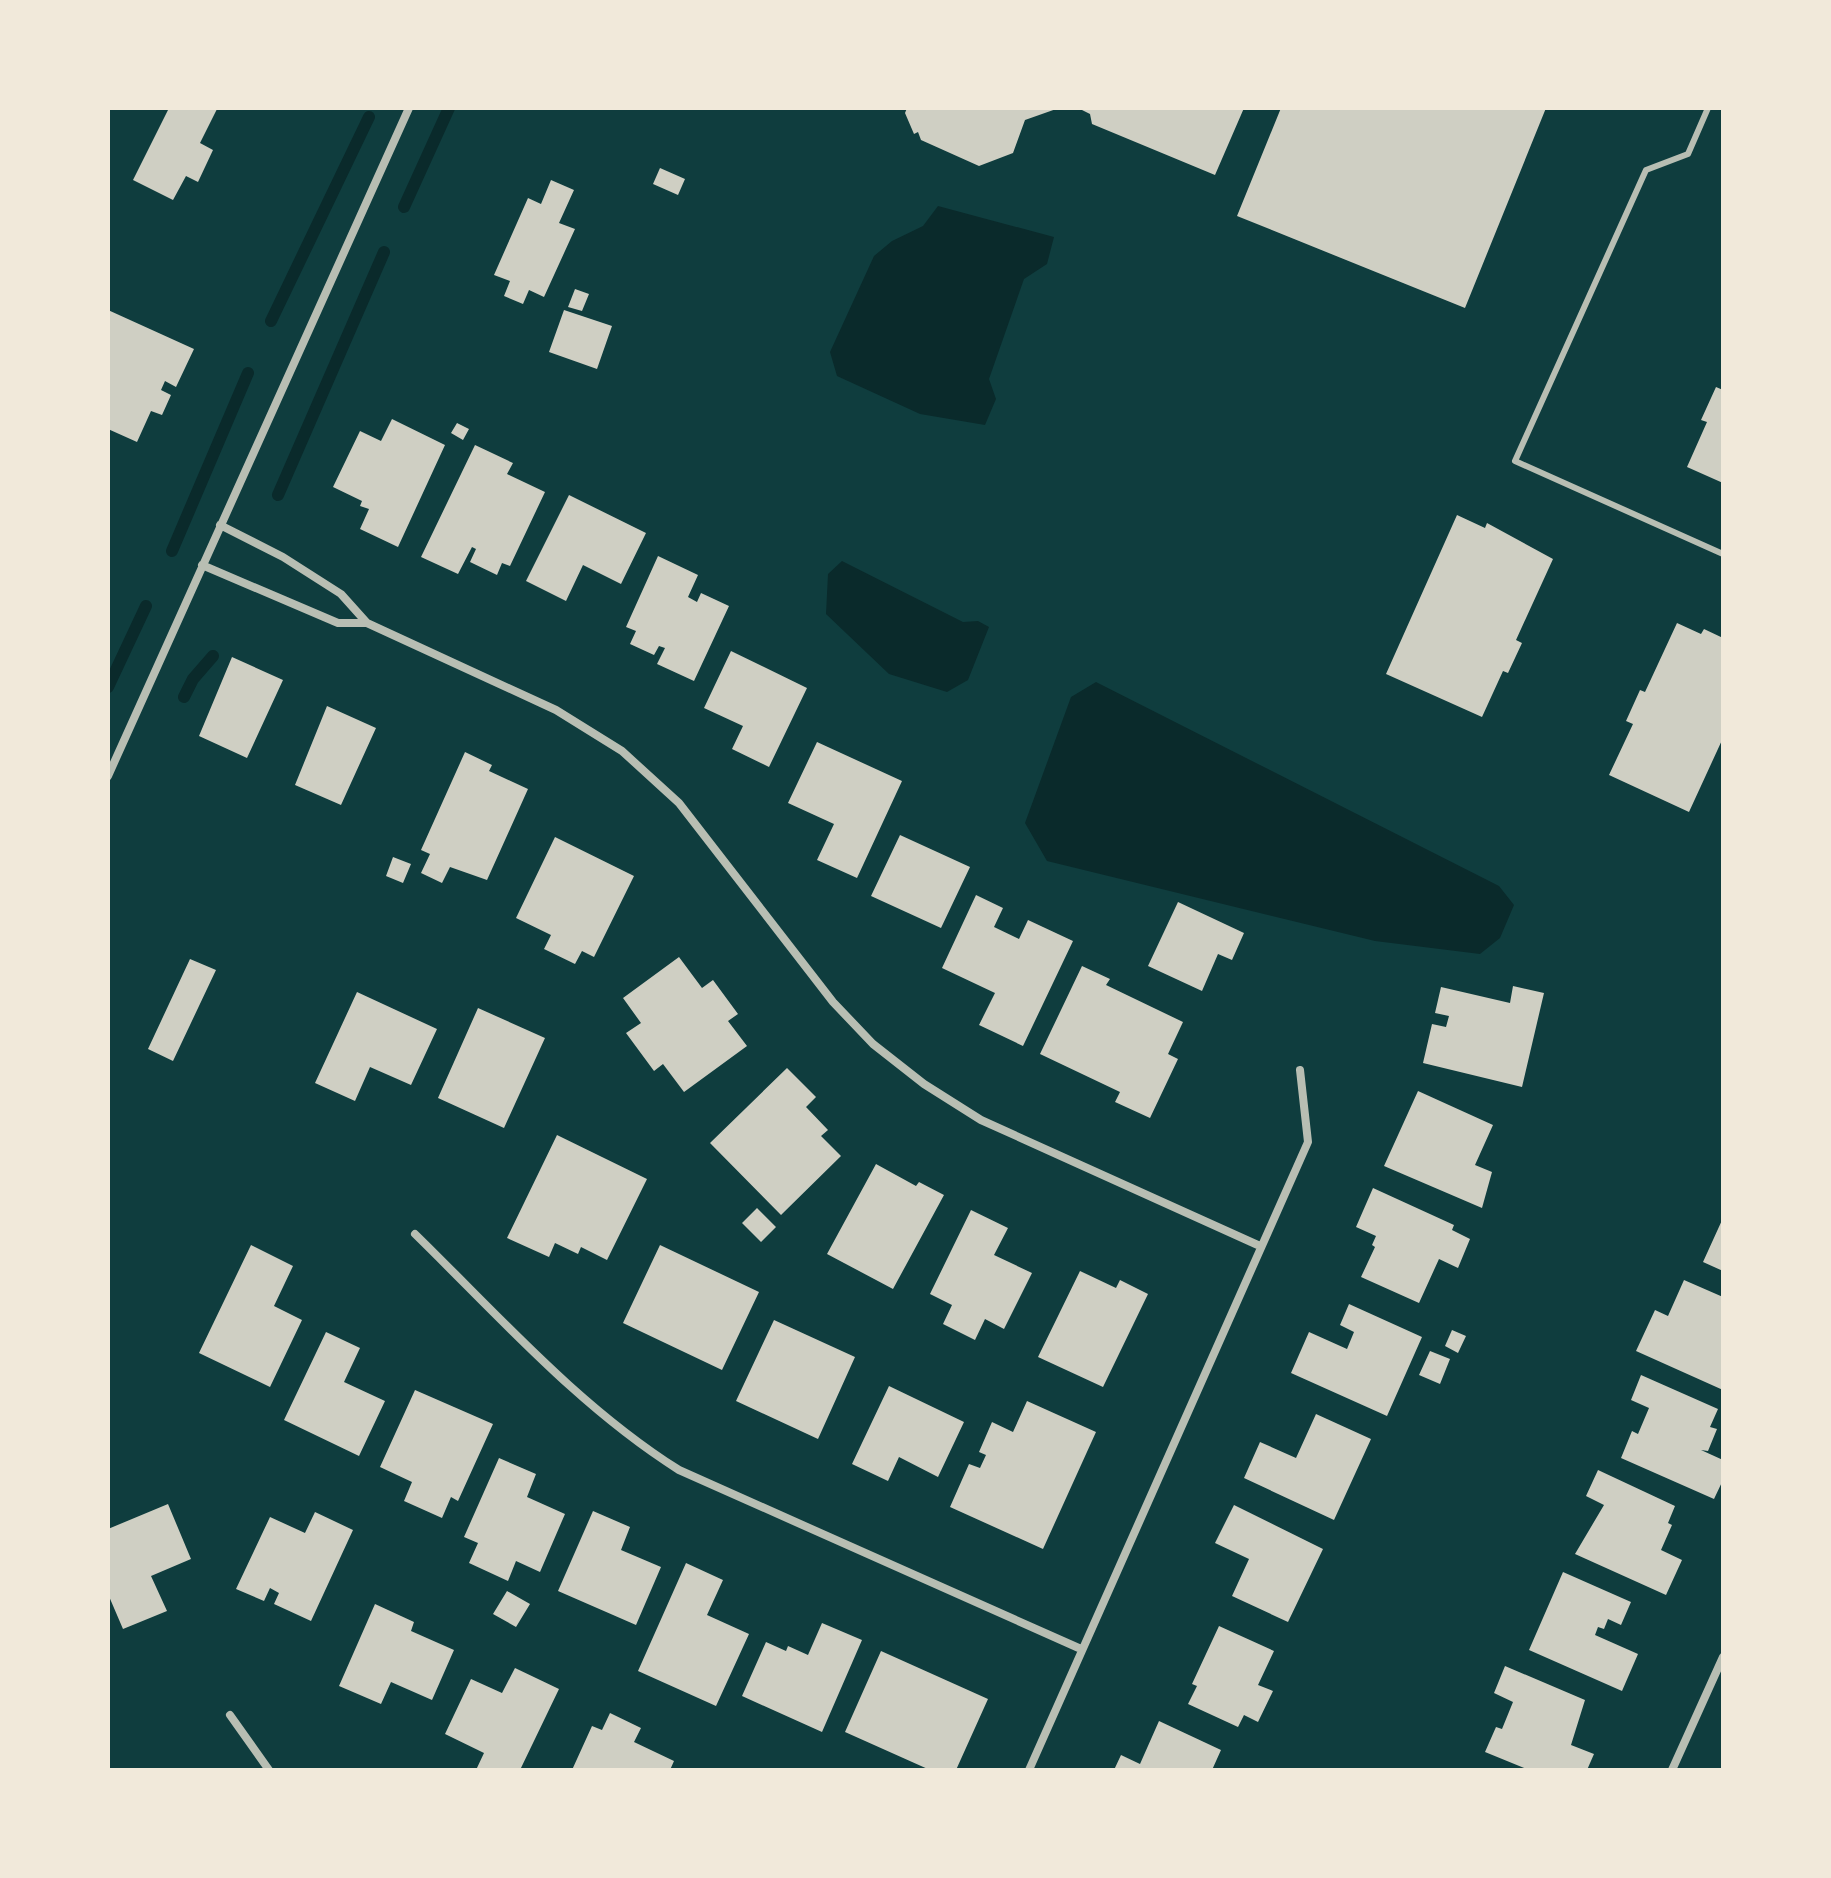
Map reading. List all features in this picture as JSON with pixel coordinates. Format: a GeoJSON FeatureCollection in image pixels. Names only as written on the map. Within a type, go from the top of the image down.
{"type":"FeatureCollection","features":[{"type":"Feature","properties":{"kind":"street"},"geometry":{"type":"LineString","coordinates":[[108,776],[409,108]]}},
{"type":"Feature","properties":{"kind":"street"},"geometry":{"type":"LineString","coordinates":[[220,525],[283,557],[341,594],[367,623],[556,710],[622,751],[679,803],[833,1002],[873,1044],[924,1084],[981,1120],[1260,1246]]}},
{"type":"Feature","properties":{"kind":"street"},"geometry":{"type":"LineString","coordinates":[[202,565],[338,623],[367,623]]}},
{"type":"Feature","properties":{"kind":"street"},"geometry":{"type":"LineString","coordinates":[[1029,1770],[1308,1142],[1300,1070]]}},
{"type":"Feature","properties":{"kind":"street"},"geometry":{"type":"LineString","coordinates":[[415,1234],[598,1413],[647,1450],[728,1495],[1081,1649]]}},
{"type":"Feature","properties":{"kind":"street"},"geometry":{"type":"LineString","coordinates":[[1672,1770],[1723,1657]]}},
{"type":"Feature","properties":{"kind":"street"},"geometry":{"type":"LineString","coordinates":[[230,1715],[269,1770]]}},
{"type":"Feature","properties":{"kind":"lane"},"geometry":{"type":"LineString","coordinates":[[1708,108],[1688,154],[1646,170],[1515,461],[1723,554]]}},
{"type":"Feature","properties":{"kind":"water"},"geometry":{"type":"Polygon","coordinates":[[[938,206],[1054,237],[1047,264],[1024,279],[989,379],[996,399],[985,425],[920,414],[837,376],[830,352],[874,256],[892,241],[923,226],[938,206]]]}},
{"type":"Feature","properties":{"kind":"water"},"geometry":{"type":"Polygon","coordinates":[[[842,561],[963,622],[978,621],[989,627],[968,680],[947,692],[889,674],[826,614],[828,574],[842,561]]]}},
{"type":"Feature","properties":{"kind":"water"},"geometry":{"type":"Polygon","coordinates":[[[1096,682],[1499,886],[1514,905],[1500,938],[1480,954],[1375,941],[1047,861],[1025,823],[1071,697],[1096,682]]]}},
{"type":"Feature","properties":{"kind":"building"},"geometry":{"type":"Polygon","coordinates":[[[169,108],[217,109],[200,143],[213,150],[198,182],[186,176],[173,200],[133,180],[169,108]]]}},
{"type":"Feature","properties":{"kind":"building"},"geometry":{"type":"Polygon","coordinates":[[[907,108],[1059,108],[1025,120],[1013,153],[979,166],[921,140],[918,132],[914,134],[905,113],[907,108]]]}},
{"type":"Feature","properties":{"kind":"building"},"geometry":{"type":"Polygon","coordinates":[[[1078,108],[1244,108],[1215,175],[1092,124],[1090,114],[1078,108]]]}},
{"type":"Feature","properties":{"kind":"building"},"geometry":{"type":"Polygon","coordinates":[[[1281,108],[1546,108],[1465,308],[1237,216],[1281,108]]]}},
{"type":"Feature","properties":{"kind":"building"},"geometry":{"type":"Polygon","coordinates":[[[660,168],[685,179],[678,195],[653,184],[660,168]]]}},
{"type":"Feature","properties":{"kind":"building"},"geometry":{"type":"Polygon","coordinates":[[[551,180],[574,190],[559,223],[575,229],[544,297],[529,290],[523,304],[504,296],[510,281],[494,275],[528,198],[541,204],[551,180]]]}},
{"type":"Feature","properties":{"kind":"building"},"geometry":{"type":"Polygon","coordinates":[[[575,289],[589,294],[582,311],[568,307],[575,289]]]}},
{"type":"Feature","properties":{"kind":"building"},"geometry":{"type":"Polygon","coordinates":[[[108,310],[194,349],[176,387],[165,381],[161,390],[171,395],[162,415],[151,411],[137,442],[108,429],[108,310]]]}},
{"type":"Feature","properties":{"kind":"building"},"geometry":{"type":"Polygon","coordinates":[[[564,310],[612,326],[597,369],[549,352],[564,310]]]}},
{"type":"Feature","properties":{"kind":"building"},"geometry":{"type":"Polygon","coordinates":[[[1716,387],[1723,390],[1723,483],[1687,467],[1707,422],[1701,420],[1716,387]]]}},
{"type":"Feature","properties":{"kind":"building"},"geometry":{"type":"Polygon","coordinates":[[[392,419],[445,445],[398,547],[360,529],[369,509],[360,506],[362,501],[333,487],[360,431],[381,441],[392,419]]]}},
{"type":"Feature","properties":{"kind":"building"},"geometry":{"type":"Polygon","coordinates":[[[457,423],[469,429],[463,440],[451,433],[457,423]]]}},
{"type":"Feature","properties":{"kind":"building"},"geometry":{"type":"Polygon","coordinates":[[[475,445],[513,463],[507,474],[545,492],[510,566],[502,563],[497,575],[470,562],[476,549],[472,547],[458,574],[421,557],[475,445]]]}},
{"type":"Feature","properties":{"kind":"building"},"geometry":{"type":"Polygon","coordinates":[[[569,495],[646,533],[621,584],[583,565],[566,601],[526,581],[569,495]]]}},
{"type":"Feature","properties":{"kind":"building"},"geometry":{"type":"Polygon","coordinates":[[[1457,515],[1485,528],[1487,523],[1553,559],[1516,640],[1522,643],[1508,673],[1503,671],[1482,717],[1386,674],[1457,515]]]}},
{"type":"Feature","properties":{"kind":"building"},"geometry":{"type":"Polygon","coordinates":[[[658,556],[698,575],[688,597],[697,602],[701,593],[729,606],[694,681],[657,664],[665,648],[659,646],[654,655],[630,644],[636,631],[626,627],[658,556]]]}},
{"type":"Feature","properties":{"kind":"building"},"geometry":{"type":"Polygon","coordinates":[[[1677,623],[1701,634],[1704,629],[1723,638],[1723,738],[1689,812],[1609,775],[1633,724],[1626,721],[1640,690],[1645,692],[1677,623]]]}},
{"type":"Feature","properties":{"kind":"building"},"geometry":{"type":"Polygon","coordinates":[[[731,651],[807,688],[769,767],[732,749],[743,726],[704,708],[731,651]]]}},
{"type":"Feature","properties":{"kind":"building"},"geometry":{"type":"Polygon","coordinates":[[[232,657],[283,680],[247,758],[199,736],[232,657]]]}},
{"type":"Feature","properties":{"kind":"building"},"geometry":{"type":"Polygon","coordinates":[[[327,706],[376,728],[341,805],[295,785],[327,706]]]}},
{"type":"Feature","properties":{"kind":"building"},"geometry":{"type":"Polygon","coordinates":[[[817,742],[902,781],[857,878],[817,860],[834,824],[788,803],[817,742]]]}},
{"type":"Feature","properties":{"kind":"building"},"geometry":{"type":"Polygon","coordinates":[[[465,752],[492,765],[489,771],[528,789],[487,880],[450,867],[442,883],[421,873],[430,854],[421,850],[465,752]]]}},
{"type":"Feature","properties":{"kind":"building"},"geometry":{"type":"Polygon","coordinates":[[[900,835],[970,867],[941,928],[871,896],[900,835]]]}},
{"type":"Feature","properties":{"kind":"building"},"geometry":{"type":"Polygon","coordinates":[[[555,837],[634,876],[594,957],[582,951],[575,964],[544,949],[551,935],[516,918],[555,837]]]}},
{"type":"Feature","properties":{"kind":"building"},"geometry":{"type":"Polygon","coordinates":[[[393,857],[411,864],[403,883],[386,876],[393,857]]]}},
{"type":"Feature","properties":{"kind":"building"},"geometry":{"type":"Polygon","coordinates":[[[976,895],[1003,908],[994,927],[1019,939],[1028,920],[1073,941],[1023,1046],[979,1025],[995,993],[942,968],[976,895]]]}},
{"type":"Feature","properties":{"kind":"building"},"geometry":{"type":"Polygon","coordinates":[[[1178,902],[1244,933],[1232,960],[1218,954],[1202,991],[1148,966],[1178,902]]]}},
{"type":"Feature","properties":{"kind":"building"},"geometry":{"type":"Polygon","coordinates":[[[679,957],[702,988],[713,980],[738,1014],[728,1021],[747,1046],[684,1092],[663,1064],[654,1071],[626,1033],[641,1023],[623,998],[679,957]]]}},
{"type":"Feature","properties":{"kind":"building"},"geometry":{"type":"Polygon","coordinates":[[[190,959],[216,970],[173,1061],[148,1049],[190,959]]]}},
{"type":"Feature","properties":{"kind":"building"},"geometry":{"type":"Polygon","coordinates":[[[1082,966],[1110,979],[1106,985],[1183,1022],[1168,1054],[1178,1059],[1150,1118],[1115,1102],[1120,1092],[1040,1054],[1082,966]]]}},
{"type":"Feature","properties":{"kind":"building"},"geometry":{"type":"Polygon","coordinates":[[[1513,986],[1544,993],[1522,1087],[1423,1063],[1432,1024],[1446,1027],[1449,1016],[1435,1013],[1441,987],[1510,1003],[1513,986]]]}},
{"type":"Feature","properties":{"kind":"building"},"geometry":{"type":"Polygon","coordinates":[[[357,992],[437,1029],[411,1085],[370,1067],[355,1101],[315,1083],[357,992]]]}},
{"type":"Feature","properties":{"kind":"building"},"geometry":{"type":"Polygon","coordinates":[[[478,1008],[545,1038],[504,1128],[438,1098],[478,1008]]]}},
{"type":"Feature","properties":{"kind":"building"},"geometry":{"type":"Polygon","coordinates":[[[787,1068],[816,1097],[806,1107],[828,1130],[821,1136],[841,1156],[781,1215],[710,1143],[787,1068]]]}},
{"type":"Feature","properties":{"kind":"building"},"geometry":{"type":"Polygon","coordinates":[[[1418,1091],[1493,1125],[1475,1165],[1492,1172],[1482,1208],[1384,1166],[1418,1091]]]}},
{"type":"Feature","properties":{"kind":"building"},"geometry":{"type":"Polygon","coordinates":[[[557,1135],[647,1179],[607,1260],[581,1247],[578,1254],[555,1243],[549,1257],[507,1238],[557,1135]]]}},
{"type":"Feature","properties":{"kind":"building"},"geometry":{"type":"Polygon","coordinates":[[[876,1164],[916,1186],[919,1182],[944,1195],[893,1289],[827,1254],[876,1164]]]}},
{"type":"Feature","properties":{"kind":"building"},"geometry":{"type":"Polygon","coordinates":[[[1373,1188],[1454,1225],[1452,1230],[1470,1239],[1458,1268],[1439,1259],[1419,1303],[1361,1277],[1375,1247],[1372,1245],[1376,1236],[1356,1227],[1373,1188]]]}},
{"type":"Feature","properties":{"kind":"building"},"geometry":{"type":"Polygon","coordinates":[[[757,1208],[776,1227],[761,1242],[742,1223],[757,1208]]]}},
{"type":"Feature","properties":{"kind":"building"},"geometry":{"type":"Polygon","coordinates":[[[971,1210],[1008,1228],[994,1255],[1032,1273],[1004,1329],[985,1319],[975,1340],[943,1324],[952,1305],[930,1294],[971,1210]]]}},
{"type":"Feature","properties":{"kind":"building"},"geometry":{"type":"Polygon","coordinates":[[[1723,1218],[1723,1271],[1703,1262],[1723,1218]]]}},
{"type":"Feature","properties":{"kind":"building"},"geometry":{"type":"Polygon","coordinates":[[[251,1245],[293,1266],[274,1306],[302,1320],[270,1387],[199,1353],[251,1245]]]}},
{"type":"Feature","properties":{"kind":"building"},"geometry":{"type":"Polygon","coordinates":[[[660,1245],[759,1292],[722,1370],[623,1323],[660,1245]]]}},
{"type":"Feature","properties":{"kind":"building"},"geometry":{"type":"Polygon","coordinates":[[[1080,1271],[1116,1288],[1120,1280],[1148,1294],[1103,1387],[1038,1357],[1080,1271]]]}},
{"type":"Feature","properties":{"kind":"building"},"geometry":{"type":"Polygon","coordinates":[[[1684,1280],[1723,1297],[1723,1390],[1636,1351],[1655,1310],[1668,1316],[1684,1280]]]}},
{"type":"Feature","properties":{"kind":"building"},"geometry":{"type":"Polygon","coordinates":[[[1349,1304],[1422,1337],[1387,1416],[1291,1373],[1309,1332],[1347,1349],[1354,1332],[1340,1325],[1349,1304]]]}},
{"type":"Feature","properties":{"kind":"building"},"geometry":{"type":"Polygon","coordinates":[[[774,1320],[855,1357],[818,1439],[736,1401],[774,1320]]]}},
{"type":"Feature","properties":{"kind":"building"},"geometry":{"type":"Polygon","coordinates":[[[1452,1330],[1466,1336],[1458,1353],[1445,1346],[1452,1330]]]}},
{"type":"Feature","properties":{"kind":"building"},"geometry":{"type":"Polygon","coordinates":[[[326,1332],[360,1348],[344,1382],[385,1401],[359,1456],[284,1420],[326,1332]]]}},
{"type":"Feature","properties":{"kind":"building"},"geometry":{"type":"Polygon","coordinates":[[[1430,1351],[1450,1359],[1440,1384],[1419,1375],[1430,1351]]]}},
{"type":"Feature","properties":{"kind":"building"},"geometry":{"type":"Polygon","coordinates":[[[1641,1375],[1718,1409],[1710,1427],[1717,1429],[1708,1451],[1701,1450],[1723,1460],[1723,1480],[1714,1499],[1621,1458],[1632,1431],[1638,1434],[1649,1408],[1631,1400],[1641,1375]]]}},
{"type":"Feature","properties":{"kind":"building"},"geometry":{"type":"Polygon","coordinates":[[[889,1386],[964,1422],[938,1477],[899,1457],[888,1481],[852,1464],[889,1386]]]}},
{"type":"Feature","properties":{"kind":"building"},"geometry":{"type":"Polygon","coordinates":[[[415,1390],[493,1424],[458,1501],[451,1497],[442,1518],[404,1501],[412,1482],[380,1467],[415,1390]]]}},
{"type":"Feature","properties":{"kind":"building"},"geometry":{"type":"Polygon","coordinates":[[[1027,1401],[1096,1432],[1043,1549],[950,1507],[969,1464],[980,1468],[986,1455],[979,1452],[992,1422],[1013,1432],[1027,1401]]]}},
{"type":"Feature","properties":{"kind":"building"},"geometry":{"type":"Polygon","coordinates":[[[1316,1414],[1371,1439],[1334,1520],[1244,1478],[1260,1442],[1296,1458],[1316,1414]]]}},
{"type":"Feature","properties":{"kind":"building"},"geometry":{"type":"Polygon","coordinates":[[[499,1458],[536,1474],[527,1497],[565,1514],[540,1572],[516,1561],[508,1581],[469,1563],[478,1543],[464,1537],[499,1458]]]}},
{"type":"Feature","properties":{"kind":"building"},"geometry":{"type":"Polygon","coordinates":[[[1598,1470],[1675,1506],[1668,1523],[1672,1525],[1661,1550],[1682,1560],[1666,1595],[1575,1554],[1604,1505],[1586,1496],[1598,1470]]]}},
{"type":"Feature","properties":{"kind":"building"},"geometry":{"type":"Polygon","coordinates":[[[168,1504],[191,1559],[151,1576],[167,1611],[123,1629],[108,1594],[108,1529],[168,1504]]]}},
{"type":"Feature","properties":{"kind":"building"},"geometry":{"type":"Polygon","coordinates":[[[1234,1505],[1323,1549],[1288,1622],[1232,1596],[1249,1559],[1215,1543],[1234,1505]]]}},
{"type":"Feature","properties":{"kind":"building"},"geometry":{"type":"Polygon","coordinates":[[[593,1511],[630,1527],[621,1550],[661,1567],[636,1625],[558,1591],[593,1511]]]}},
{"type":"Feature","properties":{"kind":"building"},"geometry":{"type":"Polygon","coordinates":[[[315,1512],[353,1530],[311,1621],[274,1604],[279,1593],[270,1588],[264,1601],[236,1589],[270,1517],[305,1533],[315,1512]]]}},
{"type":"Feature","properties":{"kind":"building"},"geometry":{"type":"Polygon","coordinates":[[[686,1563],[723,1580],[707,1615],[749,1634],[716,1706],[638,1671],[686,1563]]]}},
{"type":"Feature","properties":{"kind":"building"},"geometry":{"type":"Polygon","coordinates":[[[1563,1572],[1631,1602],[1621,1625],[1608,1619],[1604,1629],[1598,1627],[1595,1635],[1638,1654],[1622,1691],[1529,1650],[1563,1572]]]}},
{"type":"Feature","properties":{"kind":"building"},"geometry":{"type":"Polygon","coordinates":[[[507,1591],[530,1604],[516,1627],[493,1614],[507,1591]]]}},
{"type":"Feature","properties":{"kind":"building"},"geometry":{"type":"Polygon","coordinates":[[[375,1604],[414,1622],[411,1631],[454,1650],[432,1700],[391,1682],[381,1704],[339,1686],[375,1604]]]}},
{"type":"Feature","properties":{"kind":"building"},"geometry":{"type":"Polygon","coordinates":[[[822,1623],[862,1640],[822,1732],[742,1696],[766,1642],[786,1651],[788,1646],[808,1655],[822,1623]]]}},
{"type":"Feature","properties":{"kind":"building"},"geometry":{"type":"Polygon","coordinates":[[[1219,1626],[1274,1651],[1258,1685],[1273,1691],[1258,1722],[1244,1715],[1238,1727],[1188,1704],[1197,1686],[1192,1684],[1219,1626]]]}},
{"type":"Feature","properties":{"kind":"building"},"geometry":{"type":"Polygon","coordinates":[[[881,1651],[988,1699],[956,1770],[930,1770],[845,1732],[881,1651]]]}},
{"type":"Feature","properties":{"kind":"building"},"geometry":{"type":"Polygon","coordinates":[[[1505,1666],[1585,1700],[1571,1745],[1594,1754],[1587,1770],[1529,1770],[1485,1752],[1496,1727],[1502,1729],[1513,1702],[1494,1693],[1505,1666]]]}},
{"type":"Feature","properties":{"kind":"building"},"geometry":{"type":"Polygon","coordinates":[[[515,1668],[559,1689],[520,1770],[476,1770],[484,1753],[445,1734],[471,1679],[502,1693],[515,1668]]]}},
{"type":"Feature","properties":{"kind":"building"},"geometry":{"type":"Polygon","coordinates":[[[610,1713],[641,1728],[634,1742],[674,1761],[670,1770],[572,1770],[592,1726],[602,1730],[610,1713]]]}},
{"type":"Feature","properties":{"kind":"building"},"geometry":{"type":"Polygon","coordinates":[[[1159,1721],[1221,1750],[1212,1770],[1114,1770],[1121,1755],[1140,1764],[1159,1721]]]}},
{"type":"Feature","properties":{"kind":"waterway"},"geometry":{"type":"LineString","coordinates":[[404,207],[449,108]]}},
{"type":"Feature","properties":{"kind":"waterway"},"geometry":{"type":"LineString","coordinates":[[271,321],[369,117]]}},
{"type":"Feature","properties":{"kind":"waterway"},"geometry":{"type":"LineString","coordinates":[[278,495],[384,252]]}},
{"type":"Feature","properties":{"kind":"waterway"},"geometry":{"type":"LineString","coordinates":[[172,551],[248,373]]}},
{"type":"Feature","properties":{"kind":"waterway"},"geometry":{"type":"LineString","coordinates":[[108,687],[146,606]]}},
{"type":"Feature","properties":{"kind":"waterway"},"geometry":{"type":"LineString","coordinates":[[184,697],[193,679],[213,656]]}}]}
